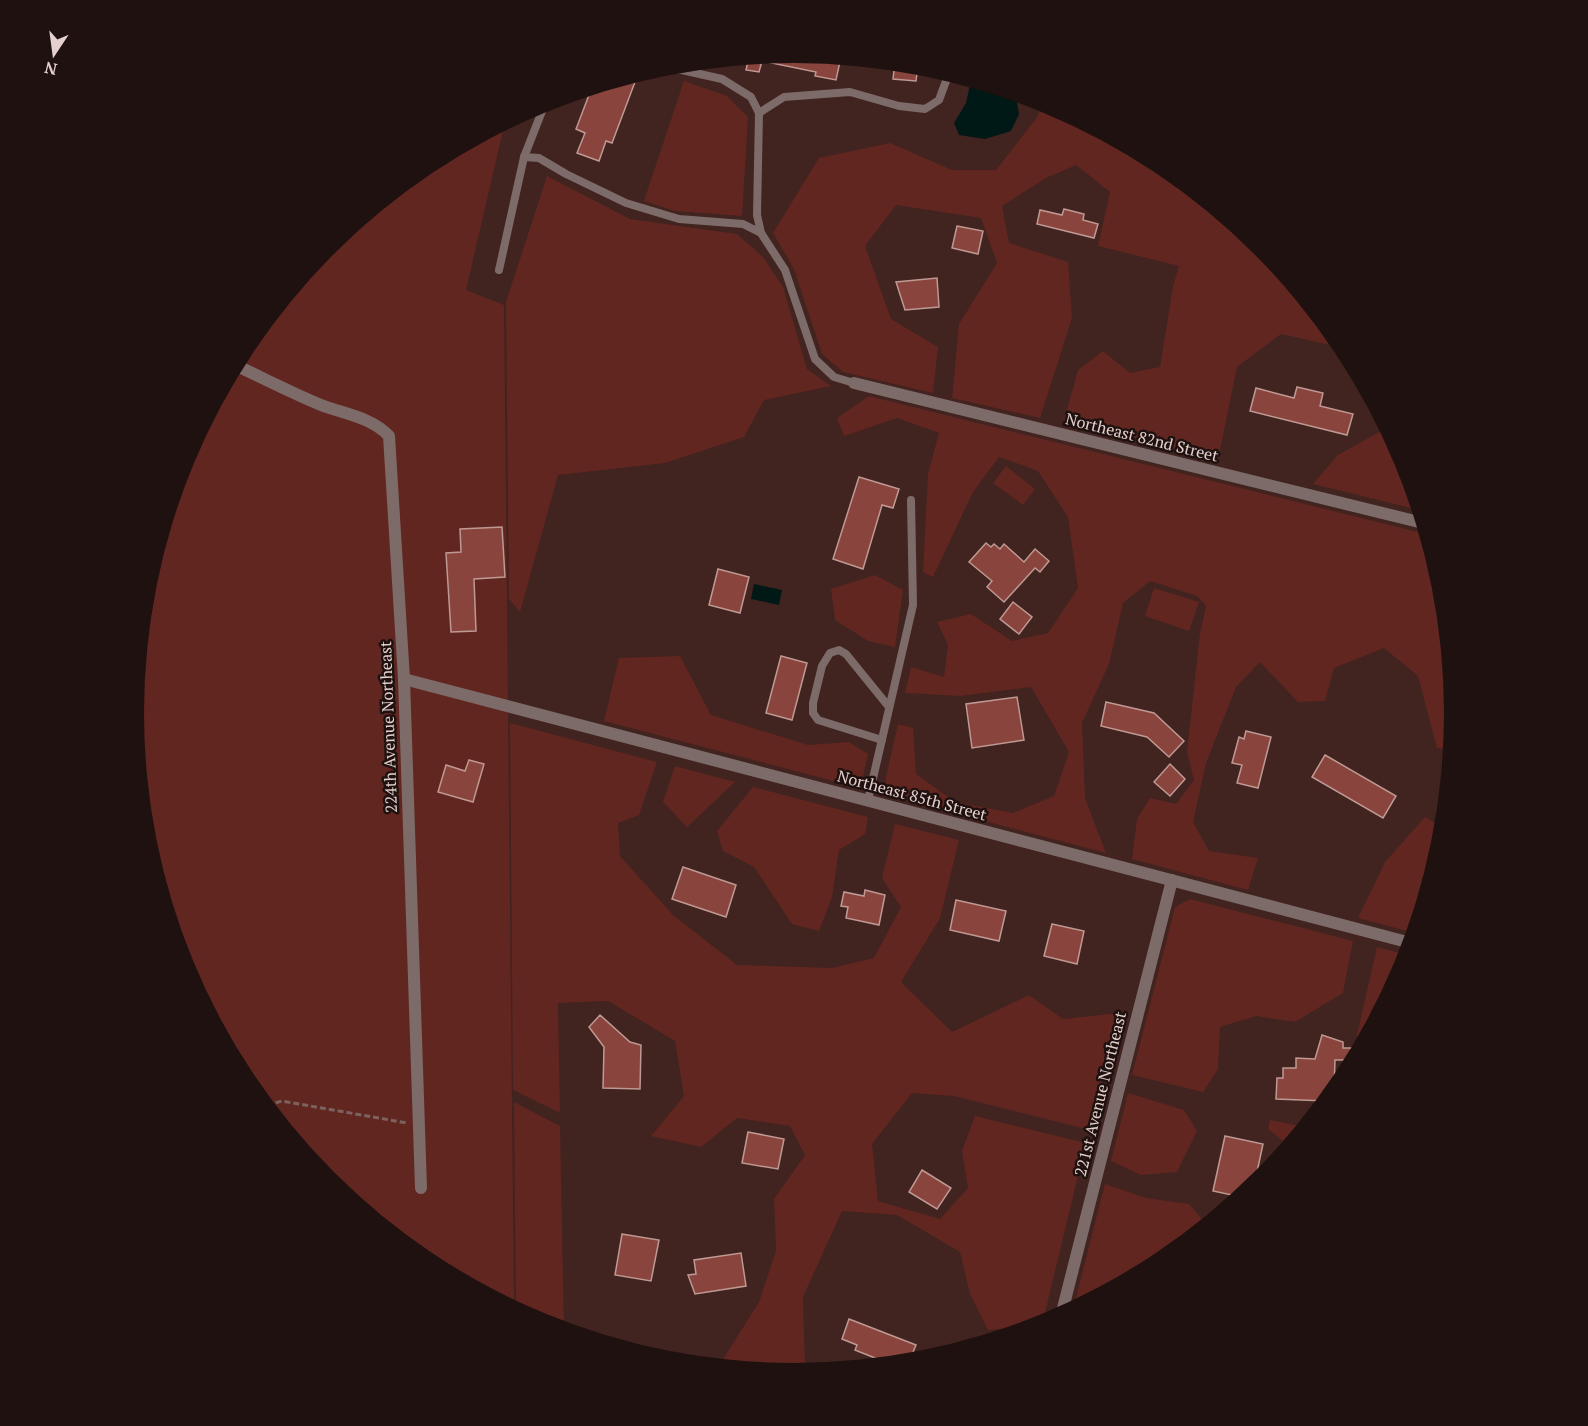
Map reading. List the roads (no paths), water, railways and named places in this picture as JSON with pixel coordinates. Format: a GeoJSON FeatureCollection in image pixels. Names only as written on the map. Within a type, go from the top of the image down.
{"type":"FeatureCollection","features":[{"type":"Feature","properties":{"kind":"street","name":"224th Avenue Northeast"},"geometry":{"type":"LineString","coordinates":[[243,369],[322,405],[370,422],[389,436],[404,679],[421,1188]]}},
{"type":"Feature","properties":{"kind":"street","name":"Northeast 82nd Street"},"geometry":{"type":"LineString","coordinates":[[854,383],[1415,521]]}},
{"type":"Feature","properties":{"kind":"street","name":"Northeast 85th Street"},"geometry":{"type":"LineString","coordinates":[[404,679],[1403,941]]}},
{"type":"Feature","properties":{"kind":"street","name":"221st Avenue Northeast"},"geometry":{"type":"LineString","coordinates":[[1064,1304],[1172,880]]}},
{"type":"Feature","properties":{"kind":"lane"},"geometry":{"type":"LineString","coordinates":[[690,72],[722,79],[751,97],[759,113],[756,215],[761,233],[785,270],[814,359],[834,377],[854,383]]}},
{"type":"Feature","properties":{"kind":"lane"},"geometry":{"type":"LineString","coordinates":[[759,113],[784,98],[850,92],[899,106],[925,109],[939,100],[945,81]]}},
{"type":"Feature","properties":{"kind":"lane"},"geometry":{"type":"LineString","coordinates":[[499,270],[524,157],[541,114]]}},
{"type":"Feature","properties":{"kind":"lane"},"geometry":{"type":"LineString","coordinates":[[524,157],[539,158],[626,203],[679,219],[743,224],[761,233]]}},
{"type":"Feature","properties":{"kind":"lane"},"geometry":{"type":"LineString","coordinates":[[867,800],[914,605],[911,500]]}},
{"type":"Feature","properties":{"kind":"lane"},"geometry":{"type":"LineString","coordinates":[[882,740],[818,720],[813,713],[813,703],[822,666],[830,653],[839,650],[846,654],[889,707]]}},
{"type":"Feature","properties":{"kind":"water"},"geometry":{"type":"Polygon","coordinates":[[[969,87],[1017,102],[1019,114],[1011,131],[985,139],[959,135],[954,123],[966,103],[969,87]]]}},
{"type":"Feature","properties":{"kind":"water"},"geometry":{"type":"Polygon","coordinates":[[[754,584],[782,590],[779,605],[751,599],[754,584]]]}}]}
